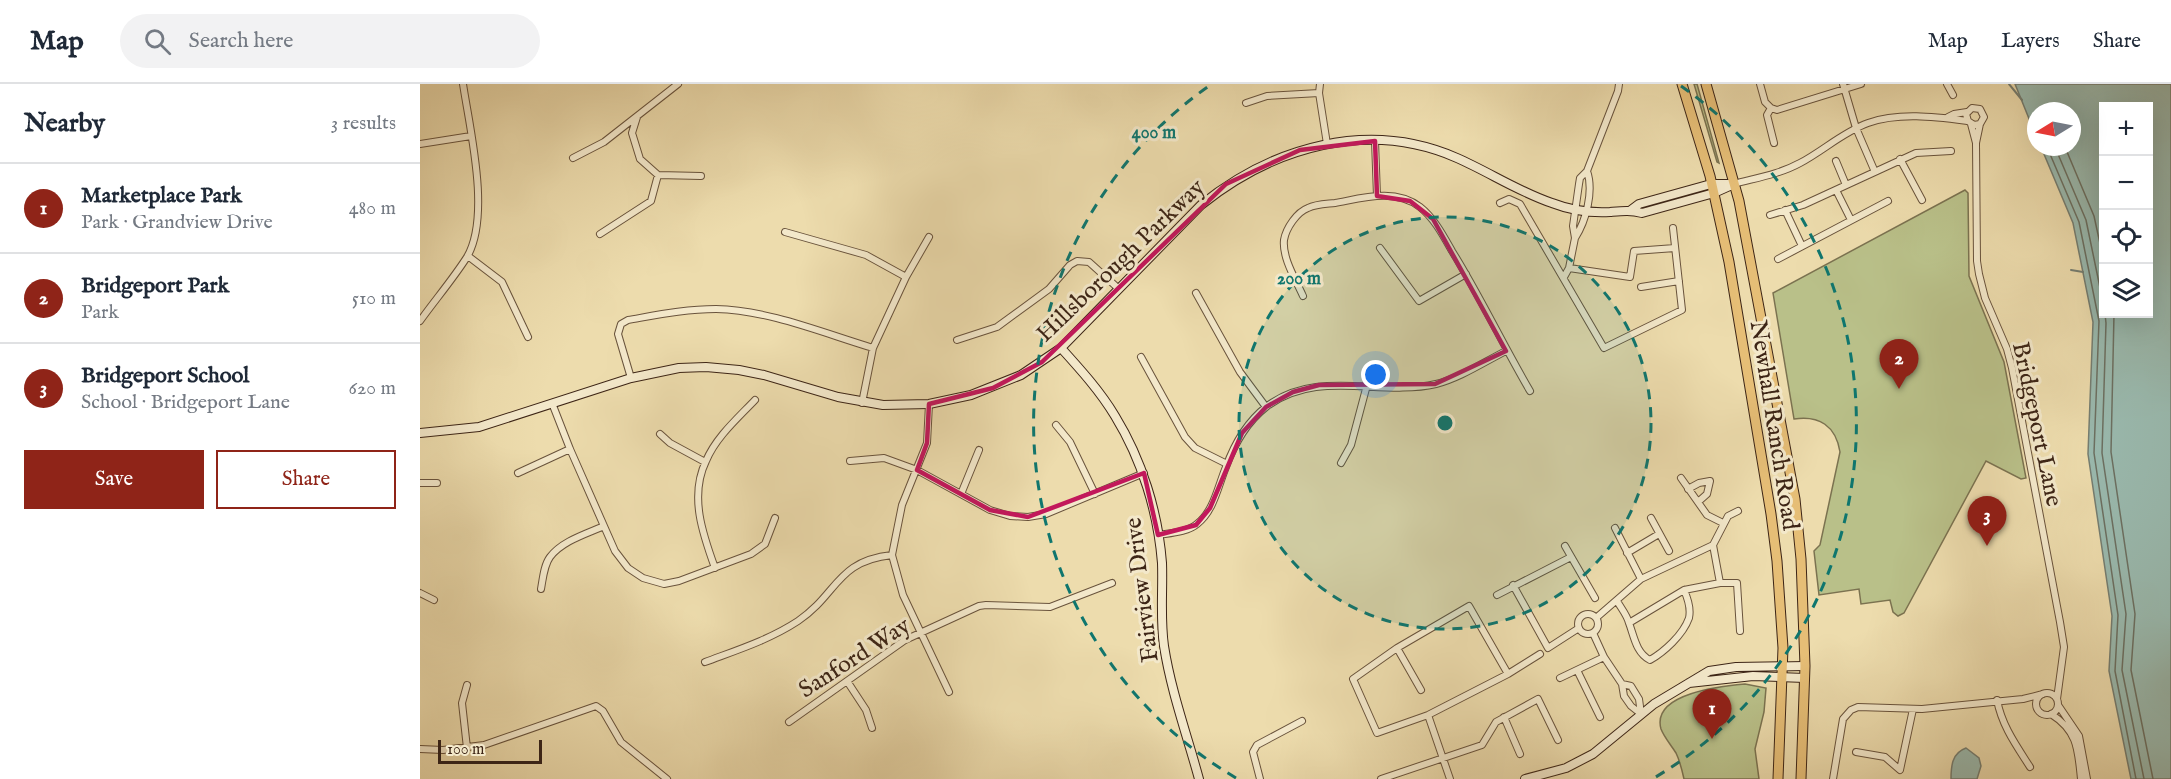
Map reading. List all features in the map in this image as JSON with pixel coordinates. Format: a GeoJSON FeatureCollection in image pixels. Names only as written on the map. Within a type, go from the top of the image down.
{"type":"FeatureCollection","features":[{"type":"Feature","properties":{"kind":"main road","name":"Newhall Ranch Road"},"geometry":{"type":"LineString","coordinates":[[1682,84],[1713,189],[1729,262],[1765,470],[1777,561],[1783,666],[1778,779]]}},
{"type":"Feature","properties":{"kind":"main road","name":"Newhall Ranch Road"},"geometry":{"type":"LineString","coordinates":[[1706,84],[1734,184],[1795,499],[1801,559],[1805,666],[1801,779]]}},
{"type":"Feature","properties":{"kind":"street"},"geometry":{"type":"LineString","coordinates":[[420,321],[468,256],[475,232],[479,202],[463,84]]}},
{"type":"Feature","properties":{"kind":"street"},"geometry":{"type":"LineString","coordinates":[[1320,84],[1319,93],[1327,144]]}},
{"type":"Feature","properties":{"kind":"street"},"geometry":{"type":"LineString","coordinates":[[1575,238],[1573,226],[1580,178],[1587,171],[1619,84]]}},
{"type":"Feature","properties":{"kind":"street"},"geometry":{"type":"LineString","coordinates":[[1760,84],[1765,102],[1777,110],[1844,87],[1861,84]]}},
{"type":"Feature","properties":{"kind":"street"},"geometry":{"type":"LineString","coordinates":[[1947,84],[1953,95]]}},
{"type":"Feature","properties":{"kind":"street"},"geometry":{"type":"LineString","coordinates":[[573,158],[604,142],[675,85]]}},
{"type":"Feature","properties":{"kind":"street"},"geometry":{"type":"LineString","coordinates":[[1844,87],[1856,128],[1875,172]]}},
{"type":"Feature","properties":{"kind":"street"},"geometry":{"type":"LineString","coordinates":[[1246,103],[1267,96],[1319,93]]}},
{"type":"Feature","properties":{"kind":"street"},"geometry":{"type":"LineString","coordinates":[[1771,108],[1767,115],[1774,143]]}},
{"type":"Feature","properties":{"kind":"street"},"geometry":{"type":"LineString","coordinates":[[1734,184],[1781,171],[1800,163],[1856,128],[1891,117],[1948,117],[1980,124],[1984,117],[1980,109],[1972,108],[1967,112],[1948,117]]}},
{"type":"Feature","properties":{"kind":"street"},"geometry":{"type":"LineString","coordinates":[[1967,112],[1970,123]]}},
{"type":"Feature","properties":{"kind":"street"},"geometry":{"type":"LineString","coordinates":[[637,117],[632,133],[640,159],[658,175],[701,176]]}},
{"type":"Feature","properties":{"kind":"street","name":"Bridgeport Lane"},"geometry":{"type":"LineString","coordinates":[[1970,123],[1976,143]]}},
{"type":"Feature","properties":{"kind":"street","name":"Bridgeport Lane"},"geometry":{"type":"LineString","coordinates":[[1980,124],[1976,143],[1977,261],[1985,298],[2007,349],[2012,368],[2064,647],[2057,702]]}},
{"type":"Feature","properties":{"kind":"street"},"geometry":{"type":"LineString","coordinates":[[420,144],[471,136]]}},
{"type":"Feature","properties":{"kind":"street"},"geometry":{"type":"LineString","coordinates":[[1375,141],[1377,196]]}},
{"type":"Feature","properties":{"kind":"street","name":"Hillsborough Parkway"},"geometry":{"type":"LineString","coordinates":[[420,433],[479,427],[631,378],[679,368],[706,367],[739,370],[862,403],[904,406],[929,404],[993,388],[1021,375],[1061,348],[1201,205],[1226,184],[1268,161],[1327,144],[1375,141],[1403,143],[1455,158],[1534,196],[1585,210],[1609,212],[1631,210],[1639,204],[1734,184]]}},
{"type":"Feature","properties":{"kind":"street"},"geometry":{"type":"LineString","coordinates":[[1770,215],[1836,190],[1916,153],[1951,151]]}},
{"type":"Feature","properties":{"kind":"street"},"geometry":{"type":"LineString","coordinates":[[1900,159],[1922,200]]}},
{"type":"Feature","properties":{"kind":"street"},"geometry":{"type":"LineString","coordinates":[[1836,161],[1846,185]]}},
{"type":"Feature","properties":{"kind":"street"},"geometry":{"type":"LineString","coordinates":[[1564,277],[1569,268],[1575,238],[1581,228],[1585,210],[1590,186],[1587,171]]}},
{"type":"Feature","properties":{"kind":"street"},"geometry":{"type":"LineString","coordinates":[[600,234],[651,201],[658,175]]}},
{"type":"Feature","properties":{"kind":"street"},"geometry":{"type":"LineString","coordinates":[[1836,190],[1851,220]]}},
{"type":"Feature","properties":{"kind":"street"},"geometry":{"type":"LineString","coordinates":[[1303,296],[1286,256],[1284,240],[1297,216],[1308,208],[1377,196],[1394,196],[1410,201],[1433,219],[1530,391]]}},
{"type":"Feature","properties":{"kind":"street"},"geometry":{"type":"LineString","coordinates":[[1500,203],[1509,199],[1520,204],[1604,348],[1682,310],[1673,228]]}},
{"type":"Feature","properties":{"kind":"street"},"geometry":{"type":"LineString","coordinates":[[1778,259],[1888,201]]}},
{"type":"Feature","properties":{"kind":"street"},"geometry":{"type":"LineString","coordinates":[[1785,210],[1802,246]]}},
{"type":"Feature","properties":{"kind":"street"},"geometry":{"type":"LineString","coordinates":[[785,232],[866,255],[906,277]]}},
{"type":"Feature","properties":{"kind":"street"},"geometry":{"type":"LineString","coordinates":[[862,403],[873,348],[906,277],[929,237]]}},
{"type":"Feature","properties":{"kind":"street"},"geometry":{"type":"LineString","coordinates":[[1380,248],[1419,301],[1466,274]]}},
{"type":"Feature","properties":{"kind":"street"},"geometry":{"type":"LineString","coordinates":[[1569,268],[1630,277],[1634,251],[1675,248]]}},
{"type":"Feature","properties":{"kind":"street"},"geometry":{"type":"LineString","coordinates":[[468,256],[502,282],[528,337]]}},
{"type":"Feature","properties":{"kind":"street"},"geometry":{"type":"LineString","coordinates":[[957,340],[997,327],[1049,289],[1070,265],[1077,261],[1089,262],[1119,289]]}},
{"type":"Feature","properties":{"kind":"street"},"geometry":{"type":"LineString","coordinates":[[1641,287],[1679,282]]}},
{"type":"Feature","properties":{"kind":"street"},"geometry":{"type":"LineString","coordinates":[[1196,293],[1240,372],[1266,407]]}},
{"type":"Feature","properties":{"kind":"street"},"geometry":{"type":"LineString","coordinates":[[631,378],[618,334],[621,324],[628,320],[682,310],[717,309],[760,314],[873,348]]}},
{"type":"Feature","properties":{"kind":"street","name":"Fairview Drive"},"geometry":{"type":"LineString","coordinates":[[1061,348],[1115,416],[1144,473],[1158,536],[1164,645],[1199,779]]}},
{"type":"Feature","properties":{"kind":"street"},"geometry":{"type":"LineString","coordinates":[[1158,536],[1196,525],[1210,508],[1242,433],[1266,407],[1293,392],[1319,385],[1405,388],[1435,384],[1448,380],[1506,351]]}},
{"type":"Feature","properties":{"kind":"street"},"geometry":{"type":"LineString","coordinates":[[1141,357],[1185,437],[1195,448],[1227,464]]}},
{"type":"Feature","properties":{"kind":"street"},"geometry":{"type":"LineString","coordinates":[[1341,463],[1351,445],[1367,385]]}},
{"type":"Feature","properties":{"kind":"street"},"geometry":{"type":"LineString","coordinates":[[715,568],[702,532],[699,511],[698,492],[705,462],[722,436],[755,400]]}},
{"type":"Feature","properties":{"kind":"street"},"geometry":{"type":"LineString","coordinates":[[552,403],[615,551],[628,568],[643,578],[664,584],[679,581],[751,554],[765,544],[776,518]]}},
{"type":"Feature","properties":{"kind":"street"},"geometry":{"type":"LineString","coordinates":[[929,404],[927,443],[902,505],[892,555],[903,596],[950,692]]}},
{"type":"Feature","properties":{"kind":"street"},"geometry":{"type":"LineString","coordinates":[[1056,425],[1070,442],[1095,494]]}},
{"type":"Feature","properties":{"kind":"street"},"geometry":{"type":"LineString","coordinates":[[660,434],[670,443],[705,462]]}},
{"type":"Feature","properties":{"kind":"street"},"geometry":{"type":"LineString","coordinates":[[518,473],[570,449]]}},
{"type":"Feature","properties":{"kind":"street"},"geometry":{"type":"LineString","coordinates":[[961,494],[979,450]]}},
{"type":"Feature","properties":{"kind":"street"},"geometry":{"type":"LineString","coordinates":[[850,461],[884,458],[917,470],[990,510],[1010,516],[1028,517],[1046,514],[1144,473]]}},
{"type":"Feature","properties":{"kind":"street"},"geometry":{"type":"LineString","coordinates":[[1681,478],[1707,514],[1723,523]]}},
{"type":"Feature","properties":{"kind":"street"},"geometry":{"type":"LineString","coordinates":[[1688,489],[1705,480],[1710,481],[1707,494],[1698,502]]}},
{"type":"Feature","properties":{"kind":"street"},"geometry":{"type":"LineString","coordinates":[[420,483],[437,483]]}},
{"type":"Feature","properties":{"kind":"street"},"geometry":{"type":"LineString","coordinates":[[1720,584],[1713,545],[1728,516],[1738,511]]}},
{"type":"Feature","properties":{"kind":"street"},"geometry":{"type":"LineString","coordinates":[[1651,518],[1670,550]]}},
{"type":"Feature","properties":{"kind":"street"},"geometry":{"type":"LineString","coordinates":[[541,589],[545,567],[550,556],[564,544],[604,526]]}},
{"type":"Feature","properties":{"kind":"street"},"geometry":{"type":"LineString","coordinates":[[1615,528],[1641,579]]}},
{"type":"Feature","properties":{"kind":"street"},"geometry":{"type":"LineString","coordinates":[[1628,553],[1659,534]]}},
{"type":"Feature","properties":{"kind":"street"},"geometry":{"type":"LineString","coordinates":[[1596,618],[1641,579],[1713,545]]}},
{"type":"Feature","properties":{"kind":"street"},"geometry":{"type":"LineString","coordinates":[[1565,546],[1595,598]]}},
{"type":"Feature","properties":{"kind":"street"},"geometry":{"type":"LineString","coordinates":[[705,662],[763,641],[783,631],[812,610],[854,566],[875,557],[892,555]]}},
{"type":"Feature","properties":{"kind":"street"},"geometry":{"type":"LineString","coordinates":[[1497,595],[1571,556]]}},
{"type":"Feature","properties":{"kind":"street","name":"Sanford Way"},"geometry":{"type":"LineString","coordinates":[[789,722],[904,640],[979,606],[1050,607],[1112,583]]}},
{"type":"Feature","properties":{"kind":"street"},"geometry":{"type":"LineString","coordinates":[[1629,623],[1684,590],[1737,583],[1740,631]]}},
{"type":"Feature","properties":{"kind":"street"},"geometry":{"type":"LineString","coordinates":[[1513,585],[1548,648],[1579,628]]}},
{"type":"Feature","properties":{"kind":"street"},"geometry":{"type":"LineString","coordinates":[[1617,601],[1629,623],[1631,635],[1643,656],[1650,660],[1661,654],[1689,619],[1689,601],[1684,590]]}},
{"type":"Feature","properties":{"kind":"street"},"geometry":{"type":"LineString","coordinates":[[420,593],[434,600]]}},
{"type":"Feature","properties":{"kind":"street"},"geometry":{"type":"LineString","coordinates":[[1508,674],[1469,606],[1397,648],[1353,679],[1377,732],[1428,715],[1508,674],[1540,654]]}},
{"type":"Feature","properties":{"kind":"street"},"geometry":{"type":"LineString","coordinates":[[1584,615],[1596,618],[1598,626],[1593,633],[1586,634],[1579,628],[1580,619],[1584,615]]}},
{"type":"Feature","properties":{"kind":"street"},"geometry":{"type":"LineString","coordinates":[[1593,633],[1604,657],[1622,684],[1624,696],[1630,706],[1641,714]]}},
{"type":"Feature","properties":{"kind":"street"},"geometry":{"type":"LineString","coordinates":[[1397,648],[1421,690]]}},
{"type":"Feature","properties":{"kind":"street"},"geometry":{"type":"LineString","coordinates":[[1560,678],[1604,657]]}},
{"type":"Feature","properties":{"kind":"street"},"geometry":{"type":"LineString","coordinates":[[1525,779],[1580,762],[1617,736],[1641,714],[1700,675],[1716,669],[1736,667],[1805,666]]}},
{"type":"Feature","properties":{"kind":"street"},"geometry":{"type":"LineString","coordinates":[[1577,670],[1600,717]]}},
{"type":"Feature","properties":{"kind":"street"},"geometry":{"type":"LineString","coordinates":[[1689,683],[1752,676],[1805,678]]}},
{"type":"Feature","properties":{"kind":"street"},"geometry":{"type":"LineString","coordinates":[[2038,708],[2037,702],[2059,678]]}},
{"type":"Feature","properties":{"kind":"street"},"geometry":{"type":"LineString","coordinates":[[847,681],[866,710],[872,728]]}},
{"type":"Feature","properties":{"kind":"street"},"geometry":{"type":"LineString","coordinates":[[1622,684],[1631,686],[1639,699],[1641,714]]}},
{"type":"Feature","properties":{"kind":"street"},"geometry":{"type":"LineString","coordinates":[[467,685],[462,703],[462,721],[467,748]]}},
{"type":"Feature","properties":{"kind":"street"},"geometry":{"type":"LineString","coordinates":[[1833,779],[1840,727],[1843,719],[1851,710],[1867,706],[1912,709],[1950,707],[2052,694],[2079,736],[2087,779]]}},
{"type":"Feature","properties":{"kind":"street"},"geometry":{"type":"LineString","coordinates":[[1381,779],[1482,745],[1496,722],[1538,699],[1558,740]]}},
{"type":"Feature","properties":{"kind":"street"},"geometry":{"type":"LineString","coordinates":[[2024,699],[2042,713],[2051,714],[2062,721],[2075,739],[2081,779]]}},
{"type":"Feature","properties":{"kind":"street"},"geometry":{"type":"LineString","coordinates":[[1997,700],[2006,730],[2030,767]]}},
{"type":"Feature","properties":{"kind":"street"},"geometry":{"type":"LineString","coordinates":[[2051,714],[2056,710],[2057,702]]}},
{"type":"Feature","properties":{"kind":"street"},"geometry":{"type":"LineString","coordinates":[[420,749],[467,748],[499,741],[596,706],[603,711],[621,742],[667,779]]}},
{"type":"Feature","properties":{"kind":"street"},"geometry":{"type":"LineString","coordinates":[[1856,752],[1885,757],[1900,770],[1912,709]]}},
{"type":"Feature","properties":{"kind":"street"},"geometry":{"type":"LineString","coordinates":[[1428,715],[1450,779]]}},
{"type":"Feature","properties":{"kind":"street"},"geometry":{"type":"LineString","coordinates":[[1504,717],[1520,754]]}},
{"type":"Feature","properties":{"kind":"street"},"geometry":{"type":"LineString","coordinates":[[1260,779],[1253,752],[1257,745],[1302,720]]}},
{"type":"Feature","properties":{"kind":"highlighted area"},"geometry":{"type":"Polygon","coordinates":[[[1375,141],[1377,196],[1410,201],[1433,219],[1506,351],[1435,384],[1319,385],[1293,392],[1266,407],[1242,433],[1210,508],[1196,525],[1158,535],[1144,473],[1028,517],[990,510],[917,470],[927,443],[929,404],[993,388],[1042,362],[1226,184],[1300,150],[1375,141]]]}},
{"type":"Feature","properties":{"kind":"green space"},"geometry":{"type":"Polygon","coordinates":[[[1694,84],[1697,84],[1719,163],[1717,162],[1694,84]]]}},
{"type":"Feature","properties":{"kind":"green space"},"geometry":{"type":"Polygon","coordinates":[[[1965,190],[1968,193],[1969,276],[2004,362],[2026,478],[2021,479],[1986,461],[1904,613],[1898,616],[1893,612],[1890,600],[1861,604],[1859,589],[1819,595],[1814,551],[1820,545],[1840,452],[1835,435],[1825,424],[1811,419],[1794,419],[1773,293],[1965,190]]]}},
{"type":"Feature","properties":{"kind":"green space"},"geometry":{"type":"Polygon","coordinates":[[[1745,684],[1766,688],[1764,712],[1755,749],[1759,779],[1684,779],[1676,753],[1661,729],[1661,717],[1667,707],[1677,699],[1691,694],[1745,684]]]}},
{"type":"Feature","properties":{"kind":"water"},"geometry":{"type":"Polygon","coordinates":[[[2015,84],[2171,84],[2171,779],[2131,779],[2109,671],[2112,616],[2088,454],[2093,322],[2073,223],[2045,156],[2081,156],[2081,102],[2027,102],[2027,114],[2015,84]]]}},
{"type":"Feature","properties":{"kind":"water"},"geometry":{"type":"Polygon","coordinates":[[[1966,748],[1979,758],[1981,766],[1977,779],[1951,779],[1955,757],[1966,748]]]}},
{"type":"Feature","properties":{"kind":"waterway"},"geometry":{"type":"LineString","coordinates":[[2009,84],[2022,100]]}},
{"type":"Feature","properties":{"kind":"waterway"},"geometry":{"type":"LineString","coordinates":[[2071,270],[2083,272]]}},
{"type":"Feature","properties":{"kind":"place","name":"Bridgeport Park"},"geometry":{"type":"Point","coordinates":[1899,389]}},
{"type":"Feature","properties":{"kind":"place","name":"Bridgeport School"},"geometry":{"type":"Point","coordinates":[1987,546]}},
{"type":"Feature","properties":{"kind":"place","name":"Marketplace Park"},"geometry":{"type":"Point","coordinates":[1712,739]}}]}
